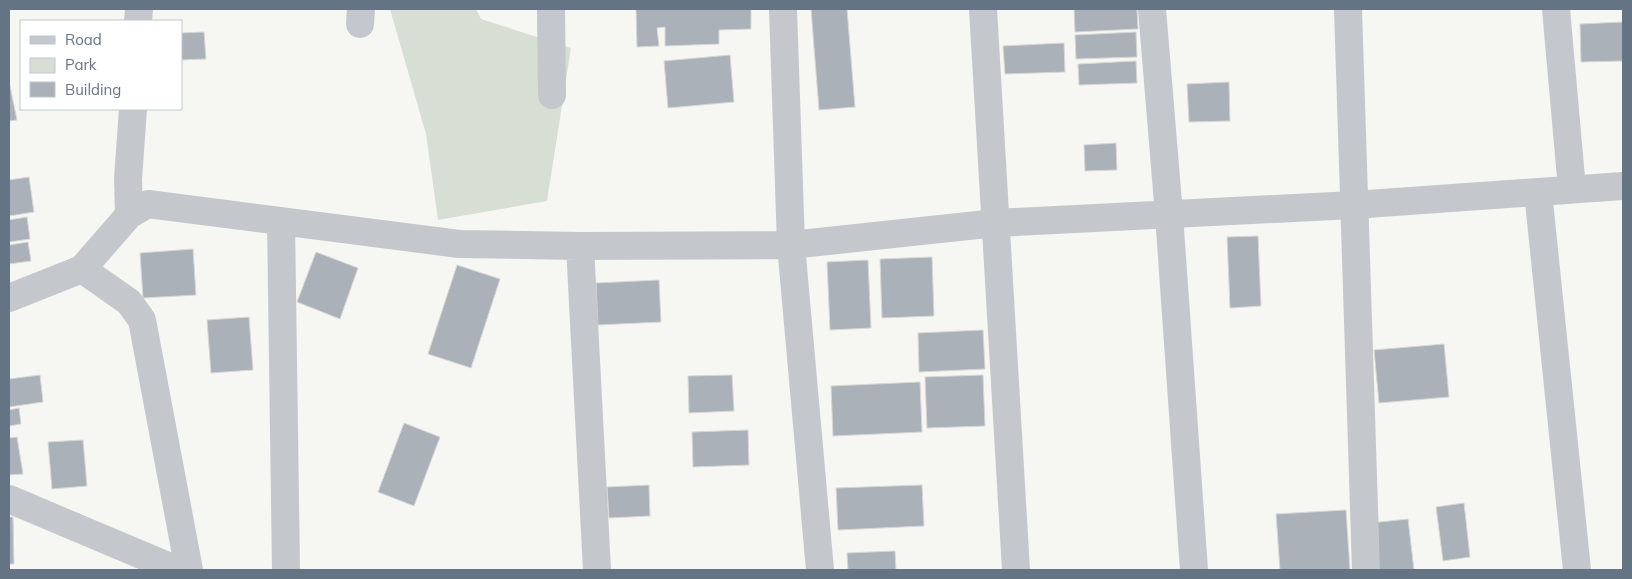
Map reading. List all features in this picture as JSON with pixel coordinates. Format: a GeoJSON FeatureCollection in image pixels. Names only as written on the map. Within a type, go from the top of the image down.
{"type":"FeatureCollection","features":[{"type":"Feature","properties":{"kind":"street"},"geometry":{"type":"LineString","coordinates":[[551,9],[552,95]]}},
{"type":"Feature","properties":{"kind":"street"},"geometry":{"type":"LineString","coordinates":[[783,9],[791,245],[820,570]]}},
{"type":"Feature","properties":{"kind":"street"},"geometry":{"type":"LineString","coordinates":[[983,9],[1016,570]]}},
{"type":"Feature","properties":{"kind":"street"},"geometry":{"type":"LineString","coordinates":[[1152,9],[1169,215],[1194,570]]}},
{"type":"Feature","properties":{"kind":"street"},"geometry":{"type":"LineString","coordinates":[[1348,9],[1366,570]]}},
{"type":"Feature","properties":{"kind":"street"},"geometry":{"type":"LineString","coordinates":[[1556,9],[1572,189]]}},
{"type":"Feature","properties":{"kind":"street"},"geometry":{"type":"LineString","coordinates":[[129,215],[128,179],[133,110]]}},
{"type":"Feature","properties":{"kind":"street"},"geometry":{"type":"LineString","coordinates":[[9,298],[82,269],[129,215],[148,204],[459,244],[580,246],[791,245],[996,223],[1354,205],[1623,186]]}},
{"type":"Feature","properties":{"kind":"street"},"geometry":{"type":"LineString","coordinates":[[1538,192],[1577,570]]}},
{"type":"Feature","properties":{"kind":"street"},"geometry":{"type":"LineString","coordinates":[[281,221],[286,570]]}},
{"type":"Feature","properties":{"kind":"street"},"geometry":{"type":"LineString","coordinates":[[580,246],[597,570]]}},
{"type":"Feature","properties":{"kind":"street"},"geometry":{"type":"LineString","coordinates":[[82,269],[129,302],[142,320],[189,570]]}},
{"type":"Feature","properties":{"kind":"street"},"geometry":{"type":"LineString","coordinates":[[9,499],[177,570]]}},
{"type":"Feature","properties":{"kind":"green space"},"geometry":{"type":"Polygon","coordinates":[[[390,9],[476,9],[481,19],[571,48],[547,201],[438,220],[426,134],[390,9]]]}},
{"type":"Feature","properties":{"kind":"building"},"geometry":{"type":"Polygon","coordinates":[[[636,9],[751,9],[751,29],[719,30],[719,44],[665,46],[665,27],[657,28],[659,46],[637,47],[636,9]]]}},
{"type":"Feature","properties":{"kind":"building"},"geometry":{"type":"Polygon","coordinates":[[[811,9],[847,9],[855,107],[819,110],[811,9]]]}},
{"type":"Feature","properties":{"kind":"building"},"geometry":{"type":"Polygon","coordinates":[[[1074,9],[1137,9],[1138,29],[1075,32],[1074,9]]]}},
{"type":"Feature","properties":{"kind":"building"},"geometry":{"type":"Polygon","coordinates":[[[1623,22],[1623,61],[1581,62],[1580,24],[1623,22]]]}},
{"type":"Feature","properties":{"kind":"building"},"geometry":{"type":"Polygon","coordinates":[[[204,32],[206,59],[182,60],[182,33],[204,32]]]}},
{"type":"Feature","properties":{"kind":"building"},"geometry":{"type":"Polygon","coordinates":[[[1136,32],[1137,57],[1076,59],[1075,35],[1136,32]]]}},
{"type":"Feature","properties":{"kind":"building"},"geometry":{"type":"Polygon","coordinates":[[[1064,43],[1065,72],[1005,74],[1003,46],[1064,43]]]}},
{"type":"Feature","properties":{"kind":"building"},"geometry":{"type":"Polygon","coordinates":[[[730,55],[734,102],[668,108],[664,61],[730,55]]]}},
{"type":"Feature","properties":{"kind":"building"},"geometry":{"type":"Polygon","coordinates":[[[1136,61],[1137,83],[1079,85],[1078,64],[1136,61]]]}},
{"type":"Feature","properties":{"kind":"building"},"geometry":{"type":"Polygon","coordinates":[[[9,81],[17,120],[9,121],[9,81]]]}},
{"type":"Feature","properties":{"kind":"building"},"geometry":{"type":"Polygon","coordinates":[[[1229,82],[1230,121],[1189,122],[1187,84],[1229,82]]]}},
{"type":"Feature","properties":{"kind":"building"},"geometry":{"type":"Polygon","coordinates":[[[1116,143],[1117,170],[1085,171],[1084,145],[1116,143]]]}},
{"type":"Feature","properties":{"kind":"building"},"geometry":{"type":"Polygon","coordinates":[[[29,177],[34,212],[9,216],[9,180],[29,177]]]}},
{"type":"Feature","properties":{"kind":"building"},"geometry":{"type":"Polygon","coordinates":[[[27,217],[30,239],[9,242],[9,220],[27,217]]]}},
{"type":"Feature","properties":{"kind":"building"},"geometry":{"type":"Polygon","coordinates":[[[1258,236],[1261,306],[1230,308],[1227,237],[1258,236]]]}},
{"type":"Feature","properties":{"kind":"building"},"geometry":{"type":"Polygon","coordinates":[[[28,242],[31,261],[9,264],[9,245],[28,242]]]}},
{"type":"Feature","properties":{"kind":"building"},"geometry":{"type":"Polygon","coordinates":[[[193,249],[196,295],[143,298],[140,253],[193,249]]]}},
{"type":"Feature","properties":{"kind":"building"},"geometry":{"type":"Polygon","coordinates":[[[316,252],[358,268],[340,319],[297,302],[316,252]]]}},
{"type":"Feature","properties":{"kind":"building"},"geometry":{"type":"Polygon","coordinates":[[[932,257],[934,316],[882,318],[880,259],[932,257]]]}},
{"type":"Feature","properties":{"kind":"building"},"geometry":{"type":"Polygon","coordinates":[[[868,260],[871,328],[830,330],[827,262],[868,260]]]}},
{"type":"Feature","properties":{"kind":"building"},"geometry":{"type":"Polygon","coordinates":[[[457,265],[500,279],[471,368],[428,354],[457,265]]]}},
{"type":"Feature","properties":{"kind":"building"},"geometry":{"type":"Polygon","coordinates":[[[659,280],[661,322],[598,325],[596,283],[659,280]]]}},
{"type":"Feature","properties":{"kind":"building"},"geometry":{"type":"Polygon","coordinates":[[[249,317],[253,370],[211,373],[207,320],[249,317]]]}},
{"type":"Feature","properties":{"kind":"building"},"geometry":{"type":"Polygon","coordinates":[[[983,330],[985,369],[919,372],[918,333],[983,330]]]}},
{"type":"Feature","properties":{"kind":"building"},"geometry":{"type":"Polygon","coordinates":[[[1444,344],[1449,397],[1379,403],[1374,350],[1444,344]]]}},
{"type":"Feature","properties":{"kind":"building"},"geometry":{"type":"Polygon","coordinates":[[[40,375],[43,402],[9,407],[9,379],[40,375]]]}},
{"type":"Feature","properties":{"kind":"building"},"geometry":{"type":"Polygon","coordinates":[[[732,375],[734,411],[689,413],[688,376],[732,375]]]}},
{"type":"Feature","properties":{"kind":"building"},"geometry":{"type":"Polygon","coordinates":[[[983,375],[985,426],[927,428],[925,377],[983,375]]]}},
{"type":"Feature","properties":{"kind":"building"},"geometry":{"type":"Polygon","coordinates":[[[920,382],[922,432],[833,436],[831,386],[920,382]]]}},
{"type":"Feature","properties":{"kind":"building"},"geometry":{"type":"Polygon","coordinates":[[[19,408],[21,424],[9,426],[9,410],[19,408]]]}},
{"type":"Feature","properties":{"kind":"building"},"geometry":{"type":"Polygon","coordinates":[[[404,423],[440,437],[414,506],[378,492],[404,423]]]}},
{"type":"Feature","properties":{"kind":"building"},"geometry":{"type":"Polygon","coordinates":[[[748,430],[749,465],[693,467],[692,432],[748,430]]]}},
{"type":"Feature","properties":{"kind":"building"},"geometry":{"type":"Polygon","coordinates":[[[17,437],[23,474],[9,475],[9,438],[17,437]]]}},
{"type":"Feature","properties":{"kind":"building"},"geometry":{"type":"Polygon","coordinates":[[[83,440],[87,486],[52,489],[48,442],[83,440]]]}},
{"type":"Feature","properties":{"kind":"building"},"geometry":{"type":"Polygon","coordinates":[[[649,485],[650,516],[609,518],[607,487],[649,485]]]}},
{"type":"Feature","properties":{"kind":"building"},"geometry":{"type":"Polygon","coordinates":[[[922,485],[924,526],[838,530],[836,488],[922,485]]]}},
{"type":"Feature","properties":{"kind":"building"},"geometry":{"type":"Polygon","coordinates":[[[1464,503],[1470,557],[1443,561],[1436,507],[1464,503]]]}},
{"type":"Feature","properties":{"kind":"building"},"geometry":{"type":"Polygon","coordinates":[[[1346,510],[1350,570],[1280,570],[1276,514],[1346,510]]]}},
{"type":"Feature","properties":{"kind":"building"},"geometry":{"type":"Polygon","coordinates":[[[9,517],[13,517],[14,564],[9,564],[9,517]]]}},
{"type":"Feature","properties":{"kind":"building"},"geometry":{"type":"Polygon","coordinates":[[[1408,519],[1414,570],[1376,570],[1371,523],[1408,519]]]}},
{"type":"Feature","properties":{"kind":"building"},"geometry":{"type":"Polygon","coordinates":[[[895,551],[896,570],[848,570],[847,553],[895,551]]]}}]}
